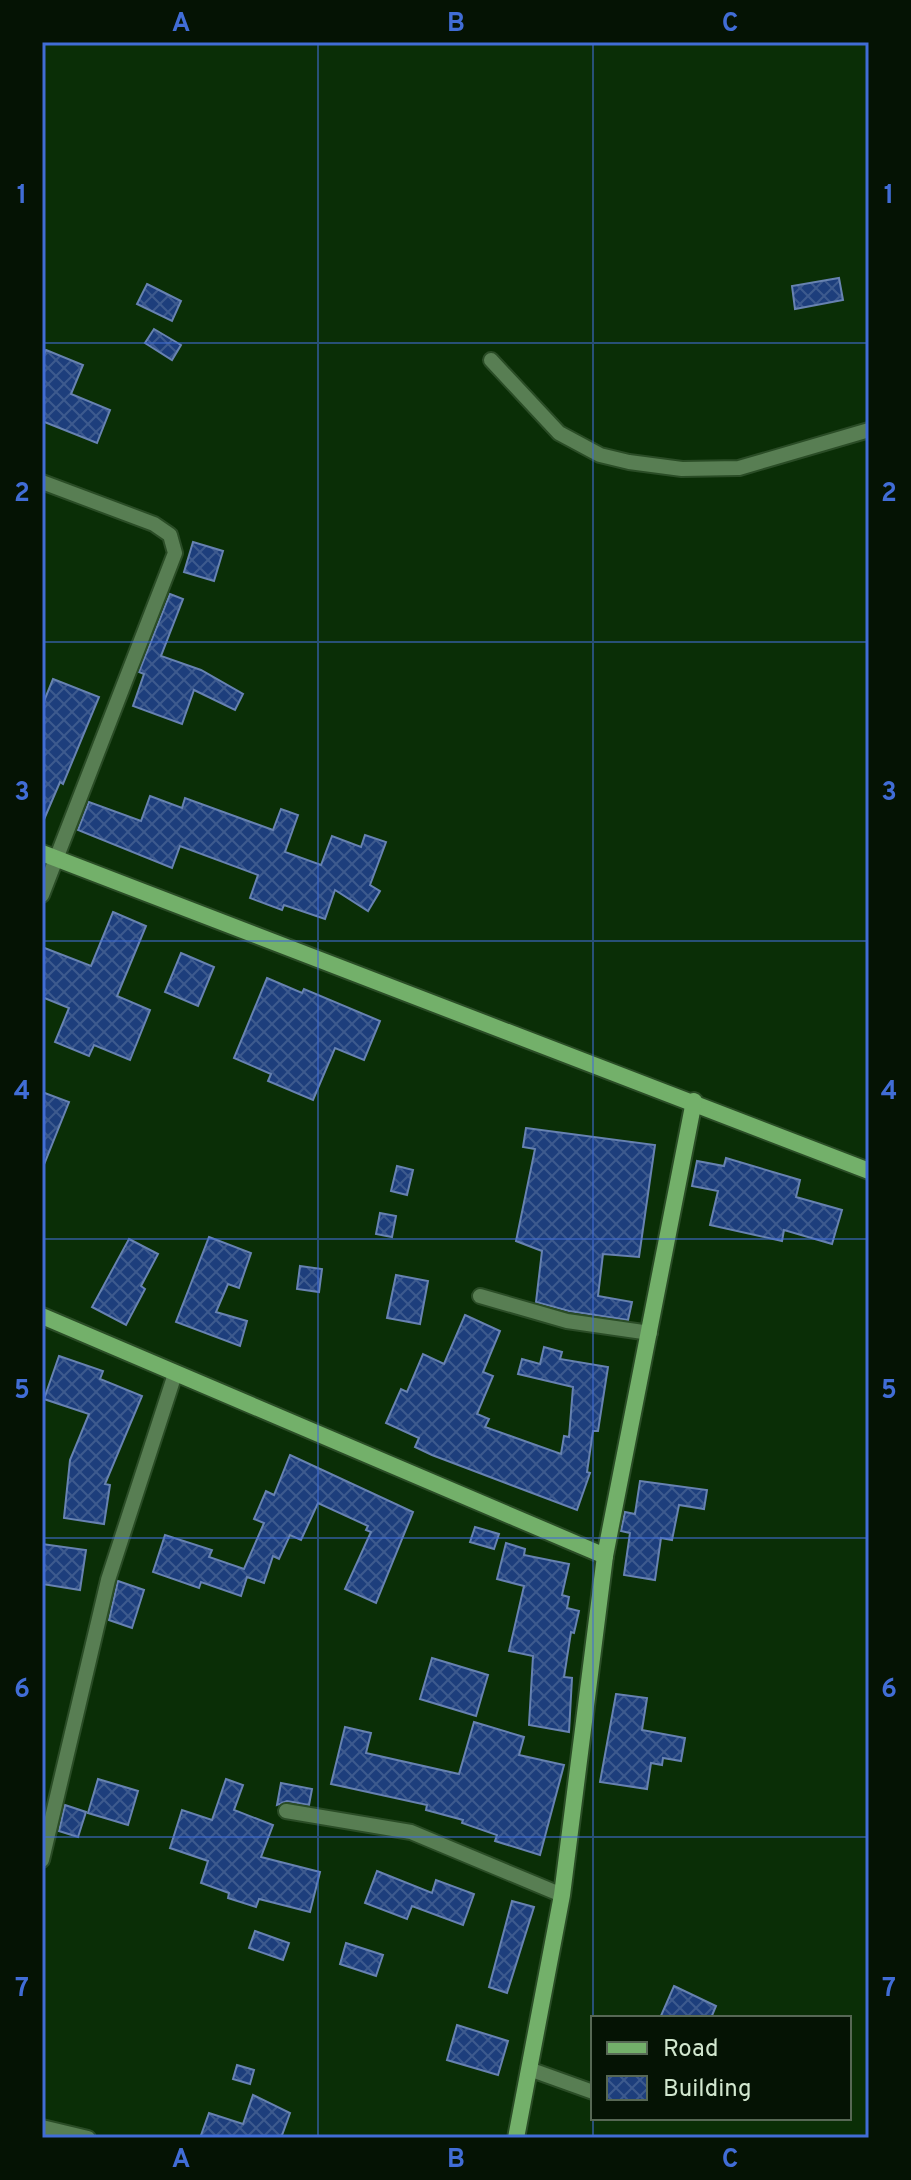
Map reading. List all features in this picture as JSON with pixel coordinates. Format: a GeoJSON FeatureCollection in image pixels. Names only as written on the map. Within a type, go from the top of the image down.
{"type":"FeatureCollection","features":[{"type":"Feature","properties":{"kind":"street"},"geometry":{"type":"LineString","coordinates":[[491,360],[559,433],[600,455],[629,462],[696,470],[739,468],[869,430]]}},
{"type":"Feature","properties":{"kind":"street"},"geometry":{"type":"LineString","coordinates":[[42,482],[154,524],[170,535],[175,553],[49,856],[42,895]]}},
{"type":"Feature","properties":{"kind":"street"},"geometry":{"type":"LineString","coordinates":[[49,856],[694,1101],[869,1171]]}},
{"type":"Feature","properties":{"kind":"street"},"geometry":{"type":"LineString","coordinates":[[516,2138],[562,1895],[605,1556],[694,1101]]}},
{"type":"Feature","properties":{"kind":"street"},"geometry":{"type":"LineString","coordinates":[[480,1296],[567,1321],[650,1333]]}},
{"type":"Feature","properties":{"kind":"street"},"geometry":{"type":"LineString","coordinates":[[42,1316],[605,1556]]}},
{"type":"Feature","properties":{"kind":"street"},"geometry":{"type":"LineString","coordinates":[[42,1860],[108,1580],[175,1374]]}},
{"type":"Feature","properties":{"kind":"street"},"geometry":{"type":"LineString","coordinates":[[286,1811],[411,1832],[562,1895]]}},
{"type":"Feature","properties":{"kind":"street"},"geometry":{"type":"LineString","coordinates":[[529,2069],[591,2091]]}},
{"type":"Feature","properties":{"kind":"street"},"geometry":{"type":"LineString","coordinates":[[42,2127],[88,2138]]}},
{"type":"Feature","properties":{"kind":"building"},"geometry":{"type":"Polygon","coordinates":[[[839,278],[843,300],[795,309],[792,286],[839,278]]]}},
{"type":"Feature","properties":{"kind":"building"},"geometry":{"type":"Polygon","coordinates":[[[147,284],[181,301],[172,321],[137,304],[147,284]]]}},
{"type":"Feature","properties":{"kind":"building"},"geometry":{"type":"Polygon","coordinates":[[[154,329],[181,345],[172,360],[145,343],[154,329]]]}},
{"type":"Feature","properties":{"kind":"building"},"geometry":{"type":"Polygon","coordinates":[[[46,350],[83,365],[71,394],[110,410],[97,443],[42,421],[42,358],[46,350]]]}},
{"type":"Feature","properties":{"kind":"building"},"geometry":{"type":"Polygon","coordinates":[[[193,542],[223,551],[214,581],[184,572],[193,542]]]}},
{"type":"Feature","properties":{"kind":"building"},"geometry":{"type":"Polygon","coordinates":[[[170,594],[183,599],[161,656],[201,670],[243,694],[235,710],[194,690],[182,724],[133,706],[144,674],[139,672],[170,594]]]}},
{"type":"Feature","properties":{"kind":"building"},"geometry":{"type":"Polygon","coordinates":[[[53,679],[99,697],[63,784],[60,782],[42,824],[42,706],[53,679]]]}},
{"type":"Feature","properties":{"kind":"building"},"geometry":{"type":"Polygon","coordinates":[[[150,796],[182,808],[185,798],[273,830],[281,809],[298,815],[285,852],[321,865],[332,836],[361,847],[365,835],[386,842],[370,885],[380,891],[368,911],[335,890],[325,919],[284,905],[282,910],[250,898],[258,875],[180,846],[172,868],[78,830],[89,802],[141,821],[150,796]]]}},
{"type":"Feature","properties":{"kind":"building"},"geometry":{"type":"Polygon","coordinates":[[[113,912],[146,926],[117,996],[150,1010],[130,1060],[94,1045],[89,1056],[55,1042],[69,1008],[42,997],[42,947],[91,966],[113,912]]]}},
{"type":"Feature","properties":{"kind":"building"},"geometry":{"type":"Polygon","coordinates":[[[181,953],[214,967],[198,1006],[165,992],[181,953]]]}},
{"type":"Feature","properties":{"kind":"building"},"geometry":{"type":"Polygon","coordinates":[[[267,978],[302,993],[304,989],[380,1021],[364,1060],[335,1048],[313,1100],[268,1081],[271,1074],[234,1058],[267,978]]]}},
{"type":"Feature","properties":{"kind":"building"},"geometry":{"type":"Polygon","coordinates":[[[42,1092],[69,1102],[43,1167],[42,1167],[42,1092]]]}},
{"type":"Feature","properties":{"kind":"building"},"geometry":{"type":"Polygon","coordinates":[[[526,1128],[655,1145],[639,1257],[603,1254],[598,1296],[632,1302],[628,1320],[569,1311],[536,1302],[542,1251],[516,1241],[535,1149],[523,1147],[526,1128]]]}},
{"type":"Feature","properties":{"kind":"building"},"geometry":{"type":"Polygon","coordinates":[[[726,1158],[800,1180],[796,1197],[842,1210],[832,1244],[784,1230],[782,1241],[710,1225],[718,1191],[692,1186],[697,1161],[724,1166],[726,1158]]]}},
{"type":"Feature","properties":{"kind":"building"},"geometry":{"type":"Polygon","coordinates":[[[397,1166],[413,1170],[407,1195],[391,1191],[397,1166]]]}},
{"type":"Feature","properties":{"kind":"building"},"geometry":{"type":"Polygon","coordinates":[[[380,1213],[396,1216],[392,1237],[376,1234],[380,1213]]]}},
{"type":"Feature","properties":{"kind":"building"},"geometry":{"type":"Polygon","coordinates":[[[209,1237],[251,1253],[239,1288],[228,1284],[216,1312],[247,1321],[240,1346],[176,1322],[209,1237]]]}},
{"type":"Feature","properties":{"kind":"building"},"geometry":{"type":"Polygon","coordinates":[[[129,1239],[158,1254],[141,1286],[145,1289],[126,1325],[92,1307],[129,1239]]]}},
{"type":"Feature","properties":{"kind":"building"},"geometry":{"type":"Polygon","coordinates":[[[300,1266],[322,1269],[319,1292],[297,1289],[300,1266]]]}},
{"type":"Feature","properties":{"kind":"building"},"geometry":{"type":"Polygon","coordinates":[[[396,1275],[428,1281],[420,1324],[387,1318],[396,1275]]]}},
{"type":"Feature","properties":{"kind":"building"},"geometry":{"type":"Polygon","coordinates":[[[465,1315],[500,1331],[483,1372],[493,1376],[477,1414],[489,1419],[485,1427],[561,1454],[564,1436],[569,1437],[573,1387],[518,1374],[522,1359],[540,1364],[544,1347],[562,1352],[560,1359],[608,1367],[598,1431],[593,1431],[587,1472],[590,1473],[577,1510],[432,1455],[415,1447],[419,1438],[386,1423],[401,1389],[407,1392],[423,1354],[444,1364],[465,1315]]]}},
{"type":"Feature","properties":{"kind":"building"},"geometry":{"type":"Polygon","coordinates":[[[59,1356],[103,1371],[100,1379],[142,1396],[105,1484],[110,1485],[104,1524],[64,1518],[70,1460],[89,1414],[44,1399],[59,1356]]]}},
{"type":"Feature","properties":{"kind":"building"},"geometry":{"type":"Polygon","coordinates":[[[290,1455],[413,1512],[376,1603],[345,1589],[371,1532],[366,1530],[368,1526],[318,1503],[301,1540],[290,1535],[279,1559],[273,1556],[264,1583],[247,1577],[241,1596],[201,1582],[199,1588],[153,1572],[165,1535],[212,1550],[209,1557],[244,1569],[264,1523],[254,1519],[266,1491],[274,1495],[290,1455]]]}},
{"type":"Feature","properties":{"kind":"building"},"geometry":{"type":"Polygon","coordinates":[[[640,1481],[707,1490],[704,1509],[679,1505],[672,1540],[661,1538],[655,1580],[624,1575],[630,1533],[621,1531],[625,1512],[635,1514],[640,1481]]]}},
{"type":"Feature","properties":{"kind":"building"},"geometry":{"type":"Polygon","coordinates":[[[475,1527],[499,1534],[494,1549],[470,1542],[475,1527]]]}},
{"type":"Feature","properties":{"kind":"building"},"geometry":{"type":"Polygon","coordinates":[[[506,1543],[525,1549],[524,1555],[569,1564],[562,1595],[569,1597],[567,1608],[579,1611],[574,1633],[571,1632],[564,1677],[572,1678],[569,1732],[529,1725],[533,1656],[509,1651],[524,1586],[497,1579],[506,1543]]]}},
{"type":"Feature","properties":{"kind":"building"},"geometry":{"type":"Polygon","coordinates":[[[42,1544],[86,1550],[80,1590],[42,1584],[42,1544]]]}},
{"type":"Feature","properties":{"kind":"building"},"geometry":{"type":"Polygon","coordinates":[[[118,1581],[144,1590],[132,1628],[109,1620],[118,1581]]]}},
{"type":"Feature","properties":{"kind":"building"},"geometry":{"type":"Polygon","coordinates":[[[432,1658],[488,1675],[476,1716],[420,1699],[432,1658]]]}},
{"type":"Feature","properties":{"kind":"building"},"geometry":{"type":"Polygon","coordinates":[[[616,1694],[647,1698],[642,1730],[685,1738],[681,1761],[663,1758],[662,1765],[651,1763],[647,1789],[600,1782],[616,1694]]]}},
{"type":"Feature","properties":{"kind":"building"},"geometry":{"type":"Polygon","coordinates":[[[474,1722],[524,1737],[519,1755],[564,1765],[540,1855],[495,1841],[497,1835],[462,1823],[463,1820],[426,1810],[427,1805],[331,1784],[345,1727],[371,1733],[366,1753],[459,1774],[474,1722]]]}},
{"type":"Feature","properties":{"kind":"building"},"geometry":{"type":"Polygon","coordinates":[[[98,1779],[138,1791],[128,1825],[88,1813],[98,1779]]]}},
{"type":"Feature","properties":{"kind":"building"},"geometry":{"type":"Polygon","coordinates":[[[226,1779],[243,1785],[234,1810],[273,1825],[261,1857],[320,1872],[310,1912],[259,1899],[256,1907],[228,1898],[229,1893],[201,1883],[208,1861],[170,1848],[182,1810],[212,1820],[226,1779]]]}},
{"type":"Feature","properties":{"kind":"building"},"geometry":{"type":"Polygon","coordinates":[[[281,1783],[312,1789],[309,1805],[287,1801],[277,1805],[281,1783]]]}},
{"type":"Feature","properties":{"kind":"building"},"geometry":{"type":"Polygon","coordinates":[[[65,1805],[86,1812],[78,1837],[59,1831],[65,1805]]]}},
{"type":"Feature","properties":{"kind":"building"},"geometry":{"type":"Polygon","coordinates":[[[377,1871],[432,1893],[436,1880],[474,1894],[463,1925],[412,1906],[407,1919],[365,1903],[377,1871]]]}},
{"type":"Feature","properties":{"kind":"building"},"geometry":{"type":"Polygon","coordinates":[[[512,1901],[534,1907],[507,1993],[489,1987],[512,1901]]]}},
{"type":"Feature","properties":{"kind":"building"},"geometry":{"type":"Polygon","coordinates":[[[255,1931],[289,1943],[283,1960],[249,1948],[255,1931]]]}},
{"type":"Feature","properties":{"kind":"building"},"geometry":{"type":"Polygon","coordinates":[[[346,1943],[383,1955],[376,1976],[340,1964],[346,1943]]]}},
{"type":"Feature","properties":{"kind":"building"},"geometry":{"type":"Polygon","coordinates":[[[674,1986],[716,2006],[712,2016],[661,2016],[674,1986]]]}},
{"type":"Feature","properties":{"kind":"building"},"geometry":{"type":"Polygon","coordinates":[[[457,2025],[508,2041],[498,2075],[447,2060],[457,2025]]]}},
{"type":"Feature","properties":{"kind":"building"},"geometry":{"type":"Polygon","coordinates":[[[237,2065],[254,2070],[250,2084],[233,2079],[237,2065]]]}},
{"type":"Feature","properties":{"kind":"building"},"geometry":{"type":"Polygon","coordinates":[[[253,2095],[290,2113],[281,2138],[200,2138],[209,2113],[243,2124],[253,2095]]]}}]}
